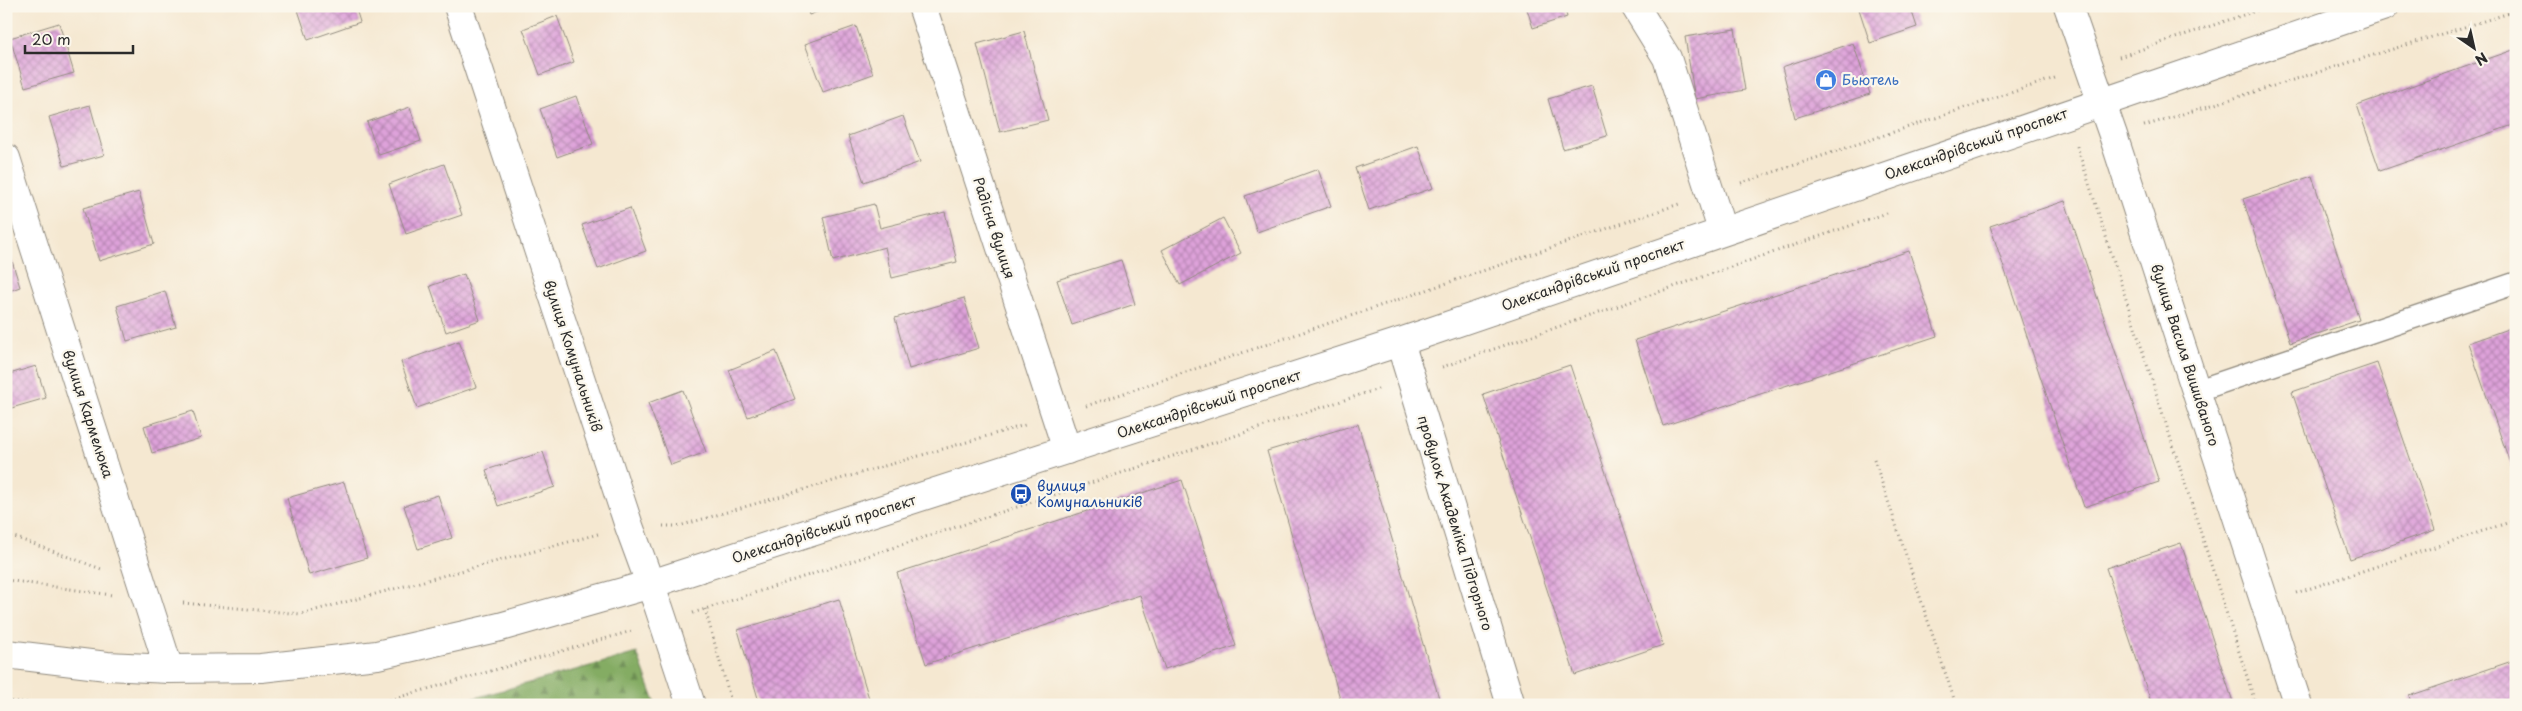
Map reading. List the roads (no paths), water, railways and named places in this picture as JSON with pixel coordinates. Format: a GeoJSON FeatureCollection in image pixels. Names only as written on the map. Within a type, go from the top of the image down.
{"type":"FeatureCollection","features":[{"type":"Feature","properties":{"kind":"street","name":"вулиця Комунальників"},"geometry":{"type":"LineString","coordinates":[[458,6],[691,705]]}},
{"type":"Feature","properties":{"kind":"street","name":"Радісна вулиця"},"geometry":{"type":"LineString","coordinates":[[922,6],[1067,450]]}},
{"type":"Feature","properties":{"kind":"street"},"geometry":{"type":"LineString","coordinates":[[1635,6],[1667,58],[1722,230]]}},
{"type":"Feature","properties":{"kind":"street","name":"вулиця Василя Вишиваного"},"geometry":{"type":"LineString","coordinates":[[2068,6],[2113,135],[2298,705]]}},
{"type":"Feature","properties":{"kind":"street","name":"Олександрівський проспект"},"geometry":{"type":"LineString","coordinates":[[6,654],[106,666],[169,669],[261,668],[377,655],[500,627],[651,584],[1400,342],[1722,230],[2385,6]]}},
{"type":"Feature","properties":{"kind":"street","name":"вулиця Кармелюка"},"geometry":{"type":"LineString","coordinates":[[6,158],[169,669]]}},
{"type":"Feature","properties":{"kind":"street","name":"провулок Академіка Підгорного"},"geometry":{"type":"LineString","coordinates":[[1400,342],[1511,705]]}},
{"type":"Feature","properties":{"kind":"lane"},"geometry":{"type":"LineString","coordinates":[[2196,391],[2516,282]]}},
{"type":"Feature","properties":{"kind":"place","name":"Бьютель"},"geometry":{"type":"Point","coordinates":[1826,80]}},
{"type":"Feature","properties":{"kind":"place","name":"вулиця Комунальників"},"geometry":{"type":"Point","coordinates":[1021,494]}}]}
